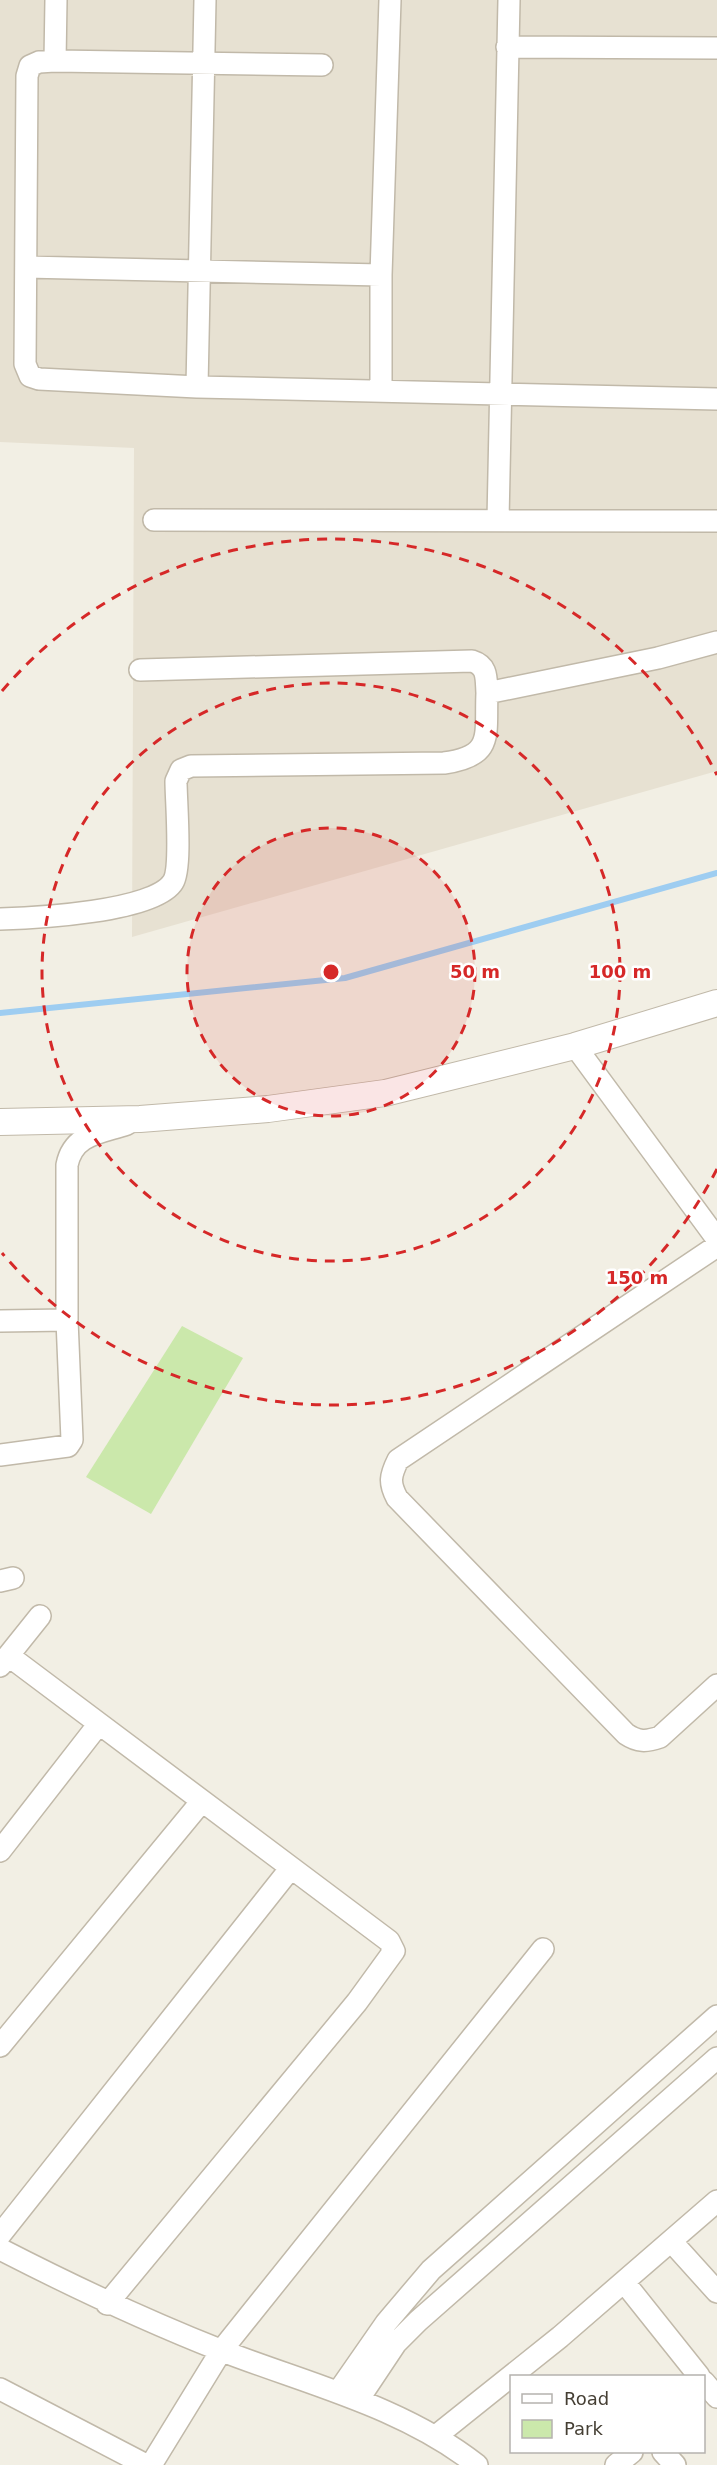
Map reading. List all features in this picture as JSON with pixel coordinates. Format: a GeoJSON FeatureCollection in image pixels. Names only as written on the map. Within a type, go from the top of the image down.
{"type":"FeatureCollection","features":[{"type":"Feature","properties":{"kind":"street"},"geometry":{"type":"LineString","coordinates":[[55,61],[57,0]]}},
{"type":"Feature","properties":{"kind":"street"},"geometry":{"type":"LineString","coordinates":[[197,387],[205,0]]}},
{"type":"Feature","properties":{"kind":"street"},"geometry":{"type":"LineString","coordinates":[[381,391],[381,275],[390,0]]}},
{"type":"Feature","properties":{"kind":"street"},"geometry":{"type":"LineString","coordinates":[[498,520],[509,0]]}},
{"type":"Feature","properties":{"kind":"street"},"geometry":{"type":"LineString","coordinates":[[507,47],[717,48]]}},
{"type":"Feature","properties":{"kind":"street"},"geometry":{"type":"LineString","coordinates":[[322,66],[55,61],[39,62],[30,66],[27,76],[25,364],[30,376],[39,379],[197,387],[717,399]]}},
{"type":"Feature","properties":{"kind":"street"},"geometry":{"type":"LineString","coordinates":[[26,267],[381,275]]}},
{"type":"Feature","properties":{"kind":"street"},"geometry":{"type":"LineString","coordinates":[[154,520],[717,521]]}},
{"type":"Feature","properties":{"kind":"street"},"geometry":{"type":"LineString","coordinates":[[487,693],[658,658],[717,642]]}},
{"type":"Feature","properties":{"kind":"street"},"geometry":{"type":"LineString","coordinates":[[0,919],[79,913],[141,902],[160,894],[173,882],[177,864],[176,781],[181,770],[191,766],[444,763],[463,760],[476,754],[485,742],[487,693],[485,670],[481,664],[472,661],[140,670]]}},
{"type":"Feature","properties":{"kind":"street"},"geometry":{"type":"LineString","coordinates":[[0,1122],[140,1119],[268,1109],[385,1093],[575,1046],[717,1003]]}},
{"type":"Feature","properties":{"kind":"street"},"geometry":{"type":"LineString","coordinates":[[575,1046],[717,1239]]}},
{"type":"Feature","properties":{"kind":"street"},"geometry":{"type":"LineString","coordinates":[[0,1455],[58,1449],[68,1446],[72,1440],[67,1320],[67,1166],[69,1153],[76,1143],[85,1138],[140,1119]]}},
{"type":"Feature","properties":{"kind":"street"},"geometry":{"type":"LineString","coordinates":[[717,1246],[398,1460],[391,1473],[390,1484],[397,1498],[626,1734],[635,1740],[648,1741],[660,1737],[717,1685]]}},
{"type":"Feature","properties":{"kind":"street"},"geometry":{"type":"LineString","coordinates":[[0,1322],[67,1320]]}},
{"type":"Feature","properties":{"kind":"street"},"geometry":{"type":"LineString","coordinates":[[40,1616],[4,1661],[98,1725],[202,1801],[393,1947],[393,1956],[107,2304]]}},
{"type":"Feature","properties":{"kind":"street"},"geometry":{"type":"LineString","coordinates":[[0,1851],[98,1725]]}},
{"type":"Feature","properties":{"kind":"street"},"geometry":{"type":"LineString","coordinates":[[0,2046],[202,1801]]}},
{"type":"Feature","properties":{"kind":"street"},"geometry":{"type":"LineString","coordinates":[[0,2235],[290,1869]]}},
{"type":"Feature","properties":{"kind":"street"},"geometry":{"type":"LineString","coordinates":[[0,2389],[148,2465],[221,2350],[543,1949]]}},
{"type":"Feature","properties":{"kind":"street"},"geometry":{"type":"LineString","coordinates":[[338,2392],[386,2323],[431,2270],[717,2016]]}},
{"type":"Feature","properties":{"kind":"street"},"geometry":{"type":"LineString","coordinates":[[358,2400],[396,2343],[418,2321],[717,2058]]}},
{"type":"Feature","properties":{"kind":"street"},"geometry":{"type":"LineString","coordinates":[[512,2375],[560,2337],[717,2201]]}},
{"type":"Feature","properties":{"kind":"street"},"geometry":{"type":"LineString","coordinates":[[671,2241],[717,2292]]}},
{"type":"Feature","properties":{"kind":"street"},"geometry":{"type":"LineString","coordinates":[[0,2249],[107,2304],[221,2350],[358,2400],[436,2436],[477,2465]]}},
{"type":"Feature","properties":{"kind":"street"},"geometry":{"type":"LineString","coordinates":[[624,2282],[697,2375]]}},
{"type":"Feature","properties":{"kind":"street"},"geometry":{"type":"LineString","coordinates":[[436,2436],[510,2377]]}},
{"type":"Feature","properties":{"kind":"street"},"geometry":{"type":"LineString","coordinates":[[616,2465],[630,2453]]}},
{"type":"Feature","properties":{"kind":"street"},"geometry":{"type":"LineString","coordinates":[[665,2453],[675,2465]]}},
{"type":"Feature","properties":{"kind":"shaded area"},"geometry":{"type":"Polygon","coordinates":[[[0,0],[717,0],[717,771],[132,937],[134,448],[0,442],[0,0]]]}},
{"type":"Feature","properties":{"kind":"green space"},"geometry":{"type":"Polygon","coordinates":[[[182,1326],[243,1358],[151,1514],[86,1477],[182,1326]]]}},
{"type":"Feature","properties":{"kind":"waterway"},"geometry":{"type":"LineString","coordinates":[[0,1013],[345,978],[717,873]]}}]}
